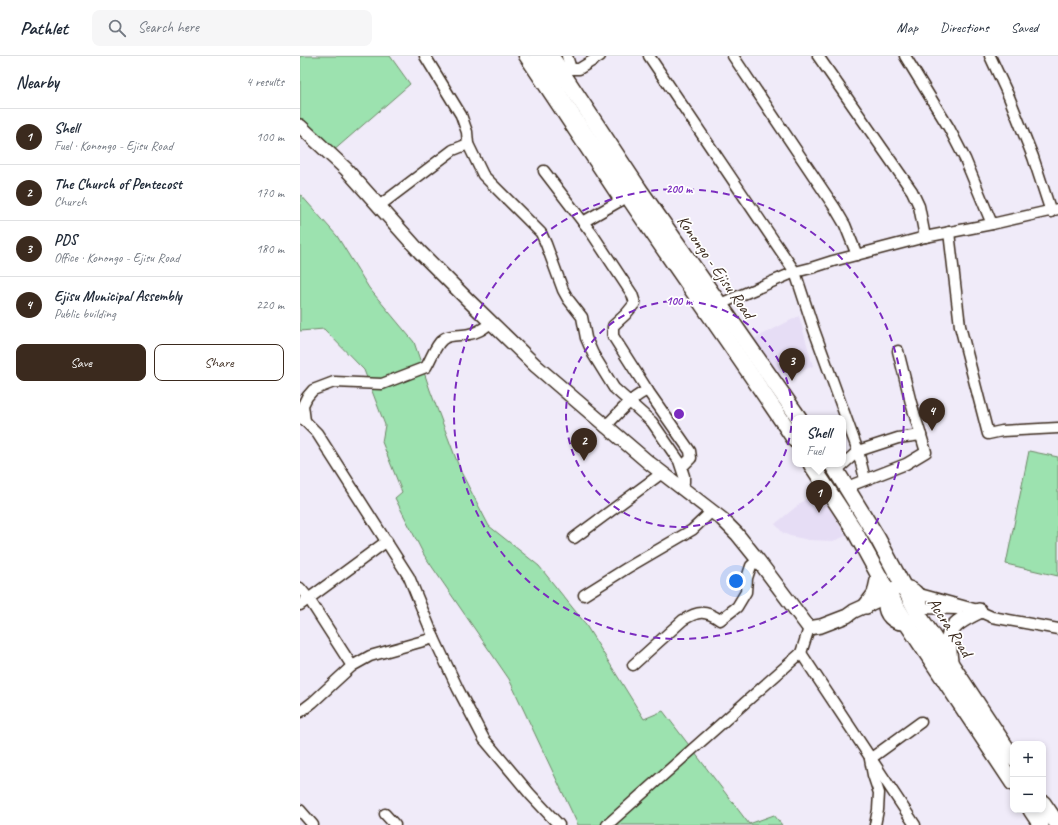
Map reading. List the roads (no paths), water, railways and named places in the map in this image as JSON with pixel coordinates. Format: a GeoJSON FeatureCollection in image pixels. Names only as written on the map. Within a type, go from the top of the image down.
{"type":"FeatureCollection","features":[{"type":"Feature","properties":{"kind":"highway","name":"Konongo - Ejisu Road"},"geometry":{"type":"LineString","coordinates":[[537,56],[624,199],[746,366],[792,435]]}},
{"type":"Feature","properties":{"kind":"highway","name":"Konongo - Ejisu Road"},"geometry":{"type":"LineString","coordinates":[[551,56],[566,65],[639,189],[797,415]]}},
{"type":"Feature","properties":{"kind":"highway"},"geometry":{"type":"LineString","coordinates":[[813,467],[853,528],[888,595],[915,615],[1010,778]]}},
{"type":"Feature","properties":{"kind":"highway"},"geometry":{"type":"LineString","coordinates":[[834,467],[847,486]]}},
{"type":"Feature","properties":{"kind":"highway","name":"Accra Road"},"geometry":{"type":"LineString","coordinates":[[847,486],[910,590],[915,615],[950,662],[1010,753]]}},
{"type":"Feature","properties":{"kind":"highway"},"geometry":{"type":"LineString","coordinates":[[866,606],[875,594],[879,576]]}},
{"type":"Feature","properties":{"kind":"highway"},"geometry":{"type":"LineString","coordinates":[[950,662],[948,647],[949,636],[955,624],[977,610]]}},
{"type":"Feature","properties":{"kind":"highway"},"geometry":{"type":"LineString","coordinates":[[1046,807],[1058,825]]}},
{"type":"Feature","properties":{"kind":"highway"},"geometry":{"type":"LineString","coordinates":[[1033,813],[1040,825]]}},
{"type":"Feature","properties":{"kind":"main road"},"geometry":{"type":"LineString","coordinates":[[300,126],[346,169],[420,252],[536,366],[605,427],[712,511],[737,534],[810,628],[821,626],[847,616],[870,613],[888,615],[896,621],[915,615]]}},
{"type":"Feature","properties":{"kind":"main road"},"geometry":{"type":"LineString","coordinates":[[847,616],[854,611],[888,595],[896,588],[910,590]]}},
{"type":"Feature","properties":{"kind":"main road"},"geometry":{"type":"LineString","coordinates":[[888,595],[885,606],[888,615]]}},
{"type":"Feature","properties":{"kind":"street"},"geometry":{"type":"LineString","coordinates":[[425,56],[461,116],[467,132],[468,144],[483,175],[541,234],[563,290],[582,317],[586,338],[593,354],[614,388],[652,422],[679,461],[682,467],[684,482],[681,488]]}},
{"type":"Feature","properties":{"kind":"street"},"geometry":{"type":"LineString","coordinates":[[524,56],[624,199],[583,222]]}},
{"type":"Feature","properties":{"kind":"street"},"geometry":{"type":"LineString","coordinates":[[566,65],[581,68],[600,56]]}},
{"type":"Feature","properties":{"kind":"street"},"geometry":{"type":"LineString","coordinates":[[649,56],[795,272],[845,415]]}},
{"type":"Feature","properties":{"kind":"street"},"geometry":{"type":"LineString","coordinates":[[733,56],[835,208],[848,230],[856,254]]}},
{"type":"Feature","properties":{"kind":"street"},"geometry":{"type":"LineString","coordinates":[[818,56],[912,191],[919,206],[924,237]]}},
{"type":"Feature","properties":{"kind":"street"},"geometry":{"type":"LineString","coordinates":[[905,56],[966,159],[992,224]]}},
{"type":"Feature","properties":{"kind":"street"},"geometry":{"type":"LineString","coordinates":[[720,304],[795,272],[856,254],[924,237],[1055,210],[1009,97],[990,56]]}},
{"type":"Feature","properties":{"kind":"street"},"geometry":{"type":"LineString","coordinates":[[379,206],[453,150],[468,144]]}},
{"type":"Feature","properties":{"kind":"street"},"geometry":{"type":"LineString","coordinates":[[544,171],[583,222],[632,294],[635,303],[613,326],[614,336],[648,391],[690,451],[691,458],[682,467]]}},
{"type":"Feature","properties":{"kind":"street"},"geometry":{"type":"LineString","coordinates":[[949,232],[960,326],[988,434],[1002,431],[1058,428]]}},
{"type":"Feature","properties":{"kind":"street"},"geometry":{"type":"LineString","coordinates":[[491,323],[478,332],[443,339],[437,346],[426,367],[382,384],[334,382],[314,390],[307,397],[303,405],[303,419],[317,433],[409,577],[434,638],[484,739],[530,794],[559,825]]}},
{"type":"Feature","properties":{"kind":"street"},"geometry":{"type":"LineString","coordinates":[[847,486],[906,464],[926,452],[898,351]]}},
{"type":"Feature","properties":{"kind":"street"},"geometry":{"type":"LineString","coordinates":[[605,427],[629,402],[644,391],[648,391]]}},
{"type":"Feature","properties":{"kind":"street"},"geometry":{"type":"LineString","coordinates":[[846,417],[858,451],[865,479]]}},
{"type":"Feature","properties":{"kind":"street"},"geometry":{"type":"LineString","coordinates":[[846,459],[858,451],[898,438],[921,435]]}},
{"type":"Feature","properties":{"kind":"street"},"geometry":{"type":"LineString","coordinates":[[574,538],[662,473]]}},
{"type":"Feature","properties":{"kind":"street"},"geometry":{"type":"LineString","coordinates":[[584,595],[692,530],[712,511]]}},
{"type":"Feature","properties":{"kind":"street"},"geometry":{"type":"LineString","coordinates":[[304,602],[387,541]]}},
{"type":"Feature","properties":{"kind":"street"},"geometry":{"type":"LineString","coordinates":[[633,665],[683,620],[693,614],[710,613],[720,620],[728,615],[737,607],[746,592],[747,578],[751,566],[758,560]]}},
{"type":"Feature","properties":{"kind":"street"},"geometry":{"type":"LineString","coordinates":[[300,588],[304,602],[352,666]]}},
{"type":"Feature","properties":{"kind":"street"},"geometry":{"type":"LineString","coordinates":[[910,590],[977,610],[992,617],[1058,628]]}},
{"type":"Feature","properties":{"kind":"street"},"geometry":{"type":"LineString","coordinates":[[915,615],[977,610]]}},
{"type":"Feature","properties":{"kind":"street"},"geometry":{"type":"LineString","coordinates":[[607,825],[801,653],[810,628]]}},
{"type":"Feature","properties":{"kind":"street"},"geometry":{"type":"LineString","coordinates":[[300,712],[352,666],[370,656],[434,638]]}},
{"type":"Feature","properties":{"kind":"street"},"geometry":{"type":"LineString","coordinates":[[801,653],[915,825]]}},
{"type":"Feature","properties":{"kind":"street"},"geometry":{"type":"LineString","coordinates":[[870,759],[921,722]]}},
{"type":"Feature","properties":{"kind":"street"},"geometry":{"type":"LineString","coordinates":[[870,759],[879,793],[875,825]]}},
{"type":"Feature","properties":{"kind":"street"},"geometry":{"type":"LineString","coordinates":[[300,810],[313,825]]}},
{"type":"Feature","properties":{"kind":"street"},"geometry":{"type":"LineString","coordinates":[[385,814],[396,825]]}},
{"type":"Feature","properties":{"kind":"place","name":"PDS"},"geometry":{"type":"Point","coordinates":[792,381]}},
{"type":"Feature","properties":{"kind":"place","name":"Ejisu Municipal Assembly"},"geometry":{"type":"Point","coordinates":[932,431]}},
{"type":"Feature","properties":{"kind":"place","name":"The Church of Pentecost"},"geometry":{"type":"Point","coordinates":[584,461]}},
{"type":"Feature","properties":{"kind":"place","name":"Shell"},"geometry":{"type":"Point","coordinates":[819,513]}}]}
